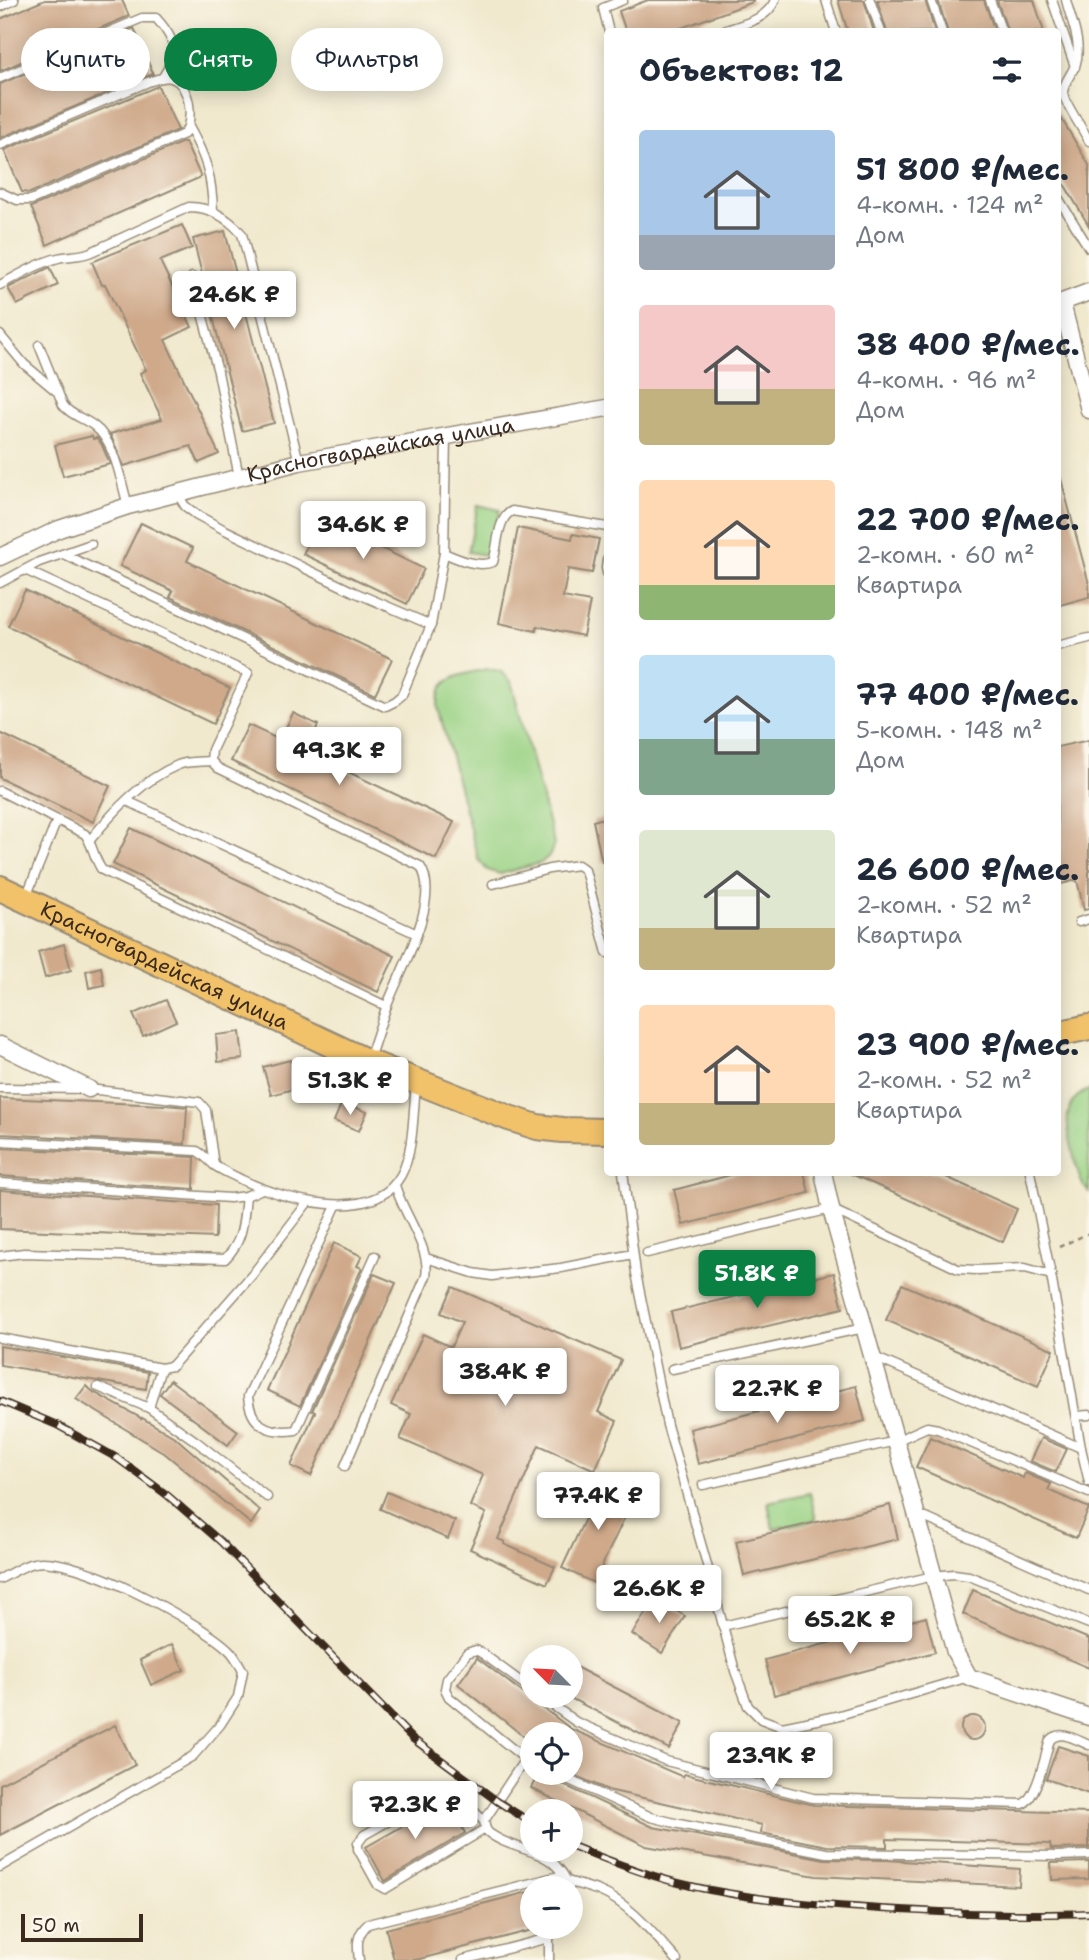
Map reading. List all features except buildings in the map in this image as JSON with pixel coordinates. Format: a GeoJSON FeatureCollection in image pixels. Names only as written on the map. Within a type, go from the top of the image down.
{"type":"FeatureCollection","features":[{"type":"Feature","properties":{"kind":"main road","name":"Красногвардейская улица"},"geometry":{"type":"LineString","coordinates":[[0,888],[368,1062],[416,1082],[537,1127],[604,1131]]}},
{"type":"Feature","properties":{"kind":"main road"},"geometry":{"type":"LineString","coordinates":[[1061,1033],[1089,1027]]}},
{"type":"Feature","properties":{"kind":"street"},"geometry":{"type":"LineString","coordinates":[[1061,303],[1089,292]]}},
{"type":"Feature","properties":{"kind":"street"},"geometry":{"type":"LineString","coordinates":[[1061,311],[1089,410]]}},
{"type":"Feature","properties":{"kind":"street","name":"Красногвардейская улица"},"geometry":{"type":"LineString","coordinates":[[0,556],[59,528],[128,506],[299,461],[604,409]]}},
{"type":"Feature","properties":{"kind":"street"},"geometry":{"type":"LineString","coordinates":[[0,1045],[89,1089]]}},
{"type":"Feature","properties":{"kind":"street"},"geometry":{"type":"LineString","coordinates":[[824,1176],[955,1652],[969,1677],[1089,1717]]}},
{"type":"Feature","properties":{"kind":"lane"},"geometry":{"type":"LineString","coordinates":[[0,7],[14,0]]}},
{"type":"Feature","properties":{"kind":"lane"},"geometry":{"type":"LineString","coordinates":[[608,28],[602,4],[623,0]]}},
{"type":"Feature","properties":{"kind":"lane"},"geometry":{"type":"LineString","coordinates":[[731,28],[764,16],[775,0]]}},
{"type":"Feature","properties":{"kind":"lane"},"geometry":{"type":"LineString","coordinates":[[827,0],[835,28]]}},
{"type":"Feature","properties":{"kind":"lane"},"geometry":{"type":"LineString","coordinates":[[870,0],[880,28]]}},
{"type":"Feature","properties":{"kind":"lane"},"geometry":{"type":"LineString","coordinates":[[931,0],[941,28]]}},
{"type":"Feature","properties":{"kind":"lane"},"geometry":{"type":"LineString","coordinates":[[990,0],[1000,28]]}},
{"type":"Feature","properties":{"kind":"lane"},"geometry":{"type":"LineString","coordinates":[[1052,0],[1075,67]]}},
{"type":"Feature","properties":{"kind":"lane"},"geometry":{"type":"LineString","coordinates":[[1066,0],[1078,40],[1075,67],[1065,85],[1063,95],[1089,141]]}},
{"type":"Feature","properties":{"kind":"lane"},"geometry":{"type":"LineString","coordinates":[[0,78],[142,18],[156,18],[166,29],[173,45],[173,63],[163,78]]}},
{"type":"Feature","properties":{"kind":"lane"},"geometry":{"type":"LineString","coordinates":[[0,145],[163,78],[173,78],[181,85],[189,103],[189,127],[184,134],[31,201],[17,200],[0,192]]}},
{"type":"Feature","properties":{"kind":"lane"},"geometry":{"type":"LineString","coordinates":[[189,127],[202,149],[209,171],[213,211]]}},
{"type":"Feature","properties":{"kind":"lane"},"geometry":{"type":"LineString","coordinates":[[1061,202],[1089,248]]}},
{"type":"Feature","properties":{"kind":"lane"},"geometry":{"type":"LineString","coordinates":[[0,285],[47,261],[62,257],[79,257],[189,207],[213,211],[232,222],[242,234],[299,461]]}},
{"type":"Feature","properties":{"kind":"lane"},"geometry":{"type":"LineString","coordinates":[[192,277],[218,372],[239,477]]}},
{"type":"Feature","properties":{"kind":"lane"},"geometry":{"type":"LineString","coordinates":[[0,335],[24,364],[58,392]]}},
{"type":"Feature","properties":{"kind":"lane"},"geometry":{"type":"LineString","coordinates":[[39,345],[62,405],[67,411],[94,426],[107,439],[128,506]]}},
{"type":"Feature","properties":{"kind":"lane"},"geometry":{"type":"LineString","coordinates":[[65,555],[385,706],[401,695],[431,625],[444,553],[446,437]]}},
{"type":"Feature","properties":{"kind":"lane"},"geometry":{"type":"LineString","coordinates":[[177,493],[191,511],[223,529],[431,625]]}},
{"type":"Feature","properties":{"kind":"lane"},"geometry":{"type":"LineString","coordinates":[[444,553],[483,564],[493,562],[502,523],[505,515],[512,511],[604,526]]}},
{"type":"Feature","properties":{"kind":"lane"},"geometry":{"type":"LineString","coordinates":[[0,583],[39,562],[91,544]]}},
{"type":"Feature","properties":{"kind":"lane"},"geometry":{"type":"LineString","coordinates":[[25,570],[248,673],[212,750],[211,761]]}},
{"type":"Feature","properties":{"kind":"lane"},"geometry":{"type":"LineString","coordinates":[[1061,645],[1089,638]]}},
{"type":"Feature","properties":{"kind":"lane"},"geometry":{"type":"LineString","coordinates":[[90,840],[109,817],[140,788],[180,764],[211,761]]}},
{"type":"Feature","properties":{"kind":"lane"},"geometry":{"type":"LineString","coordinates":[[211,761],[218,768],[420,866],[425,873],[425,900],[410,957],[386,1006],[368,1062]]}},
{"type":"Feature","properties":{"kind":"lane"},"geometry":{"type":"LineString","coordinates":[[0,791],[85,834],[102,870],[386,1006]]}},
{"type":"Feature","properties":{"kind":"lane"},"geometry":{"type":"LineString","coordinates":[[127,801],[416,934]]}},
{"type":"Feature","properties":{"kind":"lane"},"geometry":{"type":"LineString","coordinates":[[25,900],[57,820]]}},
{"type":"Feature","properties":{"kind":"lane"},"geometry":{"type":"LineString","coordinates":[[493,884],[549,869],[579,865],[585,870],[604,942]]}},
{"type":"Feature","properties":{"kind":"lane"},"geometry":{"type":"LineString","coordinates":[[1079,922],[1089,919]]}},
{"type":"Feature","properties":{"kind":"lane"},"geometry":{"type":"LineString","coordinates":[[0,1141],[197,1151],[214,1165],[262,1189],[308,1202],[336,1206],[378,1198],[395,1185],[409,1150],[416,1082]]}},
{"type":"Feature","properties":{"kind":"lane"},"geometry":{"type":"LineString","coordinates":[[0,1088],[89,1089],[199,1102],[206,1110],[214,1165]]}},
{"type":"Feature","properties":{"kind":"lane"},"geometry":{"type":"LineString","coordinates":[[623,1176],[633,1254],[667,1425],[735,1671],[748,1706],[761,1719],[782,1727],[836,1716],[969,1677]]}},
{"type":"Feature","properties":{"kind":"lane"},"geometry":{"type":"LineString","coordinates":[[1031,1176],[1089,1482]]}},
{"type":"Feature","properties":{"kind":"lane"},"geometry":{"type":"LineString","coordinates":[[0,1183],[230,1198],[246,1196],[262,1189]]}},
{"type":"Feature","properties":{"kind":"lane"},"geometry":{"type":"LineString","coordinates":[[345,1466],[428,1267],[425,1251],[400,1202],[395,1185]]}},
{"type":"Feature","properties":{"kind":"lane"},"geometry":{"type":"LineString","coordinates":[[0,1256],[24,1253],[225,1259],[236,1249],[246,1196]]}},
{"type":"Feature","properties":{"kind":"lane"},"geometry":{"type":"LineString","coordinates":[[0,1338],[162,1368],[172,1366],[252,1275],[308,1202]]}},
{"type":"Feature","properties":{"kind":"lane"},"geometry":{"type":"LineString","coordinates":[[336,1206],[248,1396],[254,1420],[281,1432],[296,1430],[375,1256]]}},
{"type":"Feature","properties":{"kind":"lane"},"geometry":{"type":"LineString","coordinates":[[646,1253],[831,1209],[958,1269],[1025,1268],[1051,1275]]}},
{"type":"Feature","properties":{"kind":"lane"},"geometry":{"type":"LineString","coordinates":[[426,1258],[473,1273],[492,1276],[561,1268],[633,1254]]}},
{"type":"Feature","properties":{"kind":"lane"},"geometry":{"type":"LineString","coordinates":[[672,1369],[864,1328]]}},
{"type":"Feature","properties":{"kind":"lane"},"geometry":{"type":"LineString","coordinates":[[872,1356],[1081,1448]]}},
{"type":"Feature","properties":{"kind":"lane"},"geometry":{"type":"LineString","coordinates":[[149,1408],[162,1368]]}},
{"type":"Feature","properties":{"kind":"lane"},"geometry":{"type":"LineString","coordinates":[[98,1387],[149,1408],[267,1497]]}},
{"type":"Feature","properties":{"kind":"lane"},"geometry":{"type":"LineString","coordinates":[[1076,1416],[1089,1415]]}},
{"type":"Feature","properties":{"kind":"lane"},"geometry":{"type":"LineString","coordinates":[[703,1485],[896,1441],[927,1427],[938,1429],[1089,1493]]}},
{"type":"Feature","properties":{"kind":"lane"},"geometry":{"type":"LineString","coordinates":[[916,1514],[1089,1590]]}},
{"type":"Feature","properties":{"kind":"lane"},"geometry":{"type":"LineString","coordinates":[[0,1579],[34,1563],[58,1563],[121,1584],[202,1629],[230,1650],[243,1671],[239,1697],[220,1725],[193,1756],[0,1867]]}},
{"type":"Feature","properties":{"kind":"lane"},"geometry":{"type":"LineString","coordinates":[[723,1626],[933,1576],[954,1574],[969,1576],[1089,1624]]}},
{"type":"Feature","properties":{"kind":"lane"},"geometry":{"type":"LineString","coordinates":[[520,1681],[476,1650],[467,1653],[447,1679],[445,1689],[449,1697],[520,1755]]}},
{"type":"Feature","properties":{"kind":"lane"},"geometry":{"type":"LineString","coordinates":[[557,1708],[576,1721],[666,1761],[813,1798],[1023,1804],[1029,1801],[1053,1737],[1065,1735],[1089,1745]]}},
{"type":"Feature","properties":{"kind":"lane"},"geometry":{"type":"LineString","coordinates":[[520,1773],[485,1825],[385,1889],[378,1885],[358,1849],[358,1843],[364,1835],[446,1791],[454,1794],[485,1825],[491,1835],[546,1859],[557,1866],[563,1876]]}},
{"type":"Feature","properties":{"kind":"lane"},"geometry":{"type":"LineString","coordinates":[[580,1785],[651,1817],[826,1853],[1089,1855]]}},
{"type":"Feature","properties":{"kind":"lane"},"geometry":{"type":"LineString","coordinates":[[583,1886],[600,1891],[620,1903],[634,1914],[677,1960]]}},
{"type":"Feature","properties":{"kind":"lane"},"geometry":{"type":"LineString","coordinates":[[359,1960],[357,1942],[360,1931],[368,1924],[520,1892]]}},
{"type":"Feature","properties":{"kind":"lane"},"geometry":{"type":"LineString","coordinates":[[463,1960],[545,1939]]}},
{"type":"Feature","properties":{"kind":"lane"},"geometry":{"type":"LineString","coordinates":[[549,1939],[549,1960]]}},
{"type":"Feature","properties":{"kind":"path"},"geometry":{"type":"LineString","coordinates":[[1047,1254],[1089,1233]]}},
{"type":"Feature","properties":{"kind":"green space"},"geometry":{"type":"Polygon","coordinates":[[[478,505],[500,510],[491,556],[468,552],[478,505]]]}},
{"type":"Feature","properties":{"kind":"green space"},"geometry":{"type":"Polygon","coordinates":[[[487,669],[500,671],[511,681],[554,844],[550,855],[541,863],[500,874],[487,870],[478,859],[438,707],[439,696],[446,682],[460,675],[487,669]]]}},
{"type":"Feature","properties":{"kind":"green space"},"geometry":{"type":"Polygon","coordinates":[[[1089,1090],[1089,1192],[1079,1176],[1069,1138],[1068,1119],[1073,1102],[1089,1090]]]}},
{"type":"Feature","properties":{"kind":"green space"},"geometry":{"type":"Polygon","coordinates":[[[810,1493],[816,1520],[773,1529],[768,1502],[810,1493]]]}},
{"type":"Feature","properties":{"kind":"railway"},"geometry":{"type":"LineString","coordinates":[[0,1401],[57,1425],[117,1458],[167,1495],[221,1542],[413,1739],[520,1815]]}},
{"type":"Feature","properties":{"kind":"railway"},"geometry":{"type":"LineString","coordinates":[[583,1850],[660,1878],[714,1891],[762,1898],[833,1906],[933,1912],[1089,1913]]}}]}
